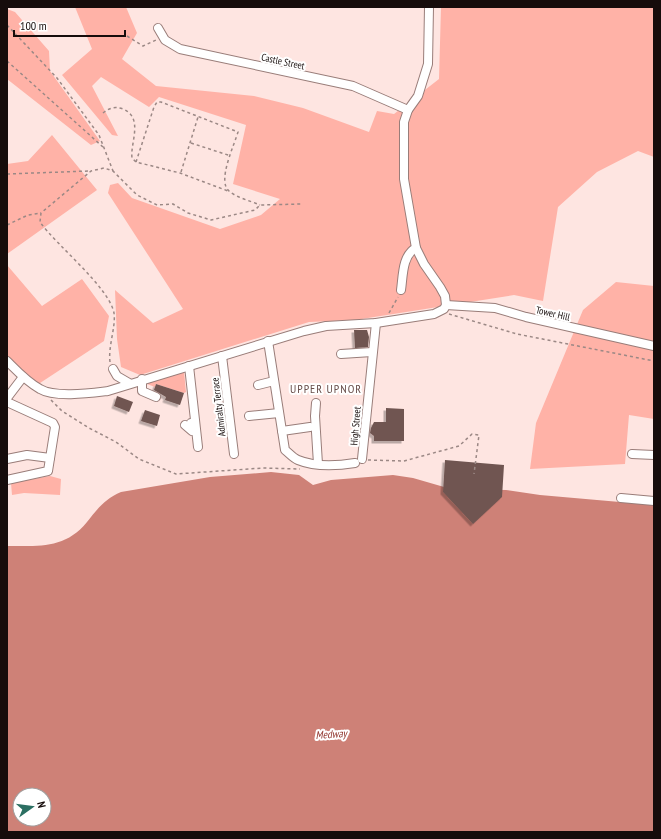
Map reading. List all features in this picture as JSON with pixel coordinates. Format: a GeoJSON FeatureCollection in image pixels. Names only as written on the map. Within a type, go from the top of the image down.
{"type":"FeatureCollection","features":[{"type":"Feature","properties":{"kind":"street"},"geometry":{"type":"LineString","coordinates":[[7,361],[23,377],[41,390],[59,394],[99,392],[268,341],[326,326],[380,322],[439,312],[446,305],[445,296],[424,264],[416,248],[404,179],[404,122],[408,110],[418,96],[424,81],[428,64],[429,7]]}},
{"type":"Feature","properties":{"kind":"street","name":"Castle Street"},"geometry":{"type":"LineString","coordinates":[[158,28],[165,40],[180,49],[353,86],[408,110]]}},
{"type":"Feature","properties":{"kind":"street"},"geometry":{"type":"LineString","coordinates":[[401,290],[406,258],[410,251],[416,248]]}},
{"type":"Feature","properties":{"kind":"street","name":"Tower Hill"},"geometry":{"type":"LineString","coordinates":[[446,305],[495,308],[654,346]]}},
{"type":"Feature","properties":{"kind":"street","name":"High Street"},"geometry":{"type":"LineString","coordinates":[[359,461],[372,352],[380,322]]}},
{"type":"Feature","properties":{"kind":"street"},"geometry":{"type":"LineString","coordinates":[[268,341],[285,450],[297,460],[318,464],[330,465],[359,461]]}},
{"type":"Feature","properties":{"kind":"street"},"geometry":{"type":"LineString","coordinates":[[341,354],[372,352]]}},
{"type":"Feature","properties":{"kind":"street","name":"Admiralty Terrace"},"geometry":{"type":"LineString","coordinates":[[222,356],[234,454]]}},
{"type":"Feature","properties":{"kind":"street"},"geometry":{"type":"LineString","coordinates":[[185,425],[192,431],[187,366]]}},
{"type":"Feature","properties":{"kind":"street"},"geometry":{"type":"LineString","coordinates":[[187,366],[198,447]]}},
{"type":"Feature","properties":{"kind":"street"},"geometry":{"type":"LineString","coordinates":[[113,369],[117,376],[129,383]]}},
{"type":"Feature","properties":{"kind":"street"},"geometry":{"type":"LineString","coordinates":[[7,398],[23,377]]}},
{"type":"Feature","properties":{"kind":"street"},"geometry":{"type":"LineString","coordinates":[[142,380],[142,391],[156,397]]}},
{"type":"Feature","properties":{"kind":"street"},"geometry":{"type":"LineString","coordinates":[[258,385],[274,381]]}},
{"type":"Feature","properties":{"kind":"street"},"geometry":{"type":"LineString","coordinates":[[7,402],[54,425],[47,471],[7,480]]}},
{"type":"Feature","properties":{"kind":"street"},"geometry":{"type":"LineString","coordinates":[[316,403],[315,416],[318,464]]}},
{"type":"Feature","properties":{"kind":"street"},"geometry":{"type":"LineString","coordinates":[[249,416],[279,413]]}},
{"type":"Feature","properties":{"kind":"street"},"geometry":{"type":"LineString","coordinates":[[282,431],[310,427]]}},
{"type":"Feature","properties":{"kind":"street"},"geometry":{"type":"LineString","coordinates":[[632,454],[654,455]]}},
{"type":"Feature","properties":{"kind":"street"},"geometry":{"type":"LineString","coordinates":[[7,459],[27,455],[50,458]]}},
{"type":"Feature","properties":{"kind":"street"},"geometry":{"type":"LineString","coordinates":[[621,498],[654,501]]}},
{"type":"Feature","properties":{"kind":"path"},"geometry":{"type":"LineString","coordinates":[[7,25],[57,78],[99,135],[113,171],[137,195],[157,204],[173,204],[188,213],[211,220],[255,210],[260,205]]}},
{"type":"Feature","properties":{"kind":"path"},"geometry":{"type":"LineString","coordinates":[[127,36],[144,46],[163,37]]}},
{"type":"Feature","properties":{"kind":"path"},"geometry":{"type":"LineString","coordinates":[[7,61],[104,148]]}},
{"type":"Feature","properties":{"kind":"path"},"geometry":{"type":"LineString","coordinates":[[136,162],[157,102],[161,102],[238,132],[223,178],[225,186],[230,192]]}},
{"type":"Feature","properties":{"kind":"path"},"geometry":{"type":"LineString","coordinates":[[103,113],[108,109],[116,107],[125,110],[129,114],[135,125],[131,153],[132,158],[136,162],[180,173],[260,205],[300,204]]}},
{"type":"Feature","properties":{"kind":"path"},"geometry":{"type":"LineString","coordinates":[[180,173],[198,116]]}},
{"type":"Feature","properties":{"kind":"path"},"geometry":{"type":"LineString","coordinates":[[190,143],[231,156]]}},
{"type":"Feature","properties":{"kind":"path"},"geometry":{"type":"LineString","coordinates":[[7,174],[90,171],[104,168],[113,171]]}},
{"type":"Feature","properties":{"kind":"path"},"geometry":{"type":"LineString","coordinates":[[7,225],[28,215],[41,213],[90,171]]}},
{"type":"Feature","properties":{"kind":"path"},"geometry":{"type":"LineString","coordinates":[[41,213],[40,222],[45,229],[100,288],[111,303],[114,314],[109,353],[110,364],[113,369]]}},
{"type":"Feature","properties":{"kind":"path"},"geometry":{"type":"LineString","coordinates":[[380,322],[401,290]]}},
{"type":"Feature","properties":{"kind":"path"},"geometry":{"type":"LineString","coordinates":[[439,312],[517,334],[654,361]]}},
{"type":"Feature","properties":{"kind":"path"},"geometry":{"type":"LineString","coordinates":[[359,461],[404,461],[459,446],[472,434],[479,435],[474,474]]}},
{"type":"Feature","properties":{"kind":"shaded area"},"geometry":{"type":"Polygon","coordinates":[[[75,7],[126,7],[137,33],[122,59],[156,86],[254,96],[303,108],[369,132],[377,111],[394,114],[439,79],[441,7],[654,7],[654,157],[638,151],[597,172],[558,207],[543,301],[514,295],[355,320],[309,322],[140,375],[121,367],[117,339],[115,290],[153,323],[183,309],[108,193],[110,185],[118,183],[132,198],[220,229],[261,215],[280,199],[233,184],[246,125],[159,97],[149,107],[101,77],[92,86],[118,136],[112,135],[62,75],[92,49],[75,7]]]}},
{"type":"Feature","properties":{"kind":"shaded area"},"geometry":{"type":"Polygon","coordinates":[[[7,9],[15,12],[49,51],[50,71],[100,141],[91,145],[7,79],[7,9]]]}},
{"type":"Feature","properties":{"kind":"shaded area"},"geometry":{"type":"Polygon","coordinates":[[[52,135],[97,190],[7,254],[7,164],[28,161],[52,135]]]}},
{"type":"Feature","properties":{"kind":"shaded area"},"geometry":{"type":"Polygon","coordinates":[[[7,265],[42,306],[82,279],[109,316],[104,341],[37,385],[7,356],[7,265]]]}},
{"type":"Feature","properties":{"kind":"shaded area"},"geometry":{"type":"Polygon","coordinates":[[[616,282],[654,286],[654,419],[629,415],[625,464],[530,469],[536,423],[583,310],[616,282]]]}},
{"type":"Feature","properties":{"kind":"shaded area"},"geometry":{"type":"Polygon","coordinates":[[[179,370],[184,372],[186,392],[184,393],[156,384],[155,387],[147,384],[147,378],[179,370]]]}},
{"type":"Feature","properties":{"kind":"shaded area"},"geometry":{"type":"Polygon","coordinates":[[[50,476],[61,479],[60,495],[24,493],[12,495],[11,483],[50,476]]]}},
{"type":"Feature","properties":{"kind":"water","name":"Medway"},"geometry":{"type":"Polygon","coordinates":[[[271,472],[299,475],[313,485],[331,480],[393,475],[413,478],[451,489],[506,490],[540,495],[654,505],[654,832],[7,832],[7,546],[41,546],[70,537],[79,531],[102,504],[121,492],[210,477],[271,472]]]}},
{"type":"Feature","properties":{"kind":"building"},"geometry":{"type":"Polygon","coordinates":[[[354,330],[367,330],[369,337],[368,347],[355,348],[354,330]]]}},
{"type":"Feature","properties":{"kind":"building"},"geometry":{"type":"Polygon","coordinates":[[[156,384],[184,393],[180,405],[165,400],[166,397],[154,390],[156,384]]]}},
{"type":"Feature","properties":{"kind":"building"},"geometry":{"type":"Polygon","coordinates":[[[117,396],[133,402],[129,412],[114,406],[117,396]]]}},
{"type":"Feature","properties":{"kind":"building"},"geometry":{"type":"Polygon","coordinates":[[[386,408],[404,409],[404,441],[374,441],[374,436],[370,433],[371,428],[374,422],[386,422],[386,408]]]}},
{"type":"Feature","properties":{"kind":"building"},"geometry":{"type":"Polygon","coordinates":[[[145,410],[160,415],[157,426],[141,421],[145,410]]]}},
{"type":"Feature","properties":{"kind":"building"},"geometry":{"type":"Polygon","coordinates":[[[445,460],[504,465],[502,497],[473,524],[443,492],[445,460]]]}},
{"type":"Feature","properties":{"kind":"district","name":"UPPER UPNOR"},"geometry":{"type":"Point","coordinates":[326,389]}}]}
